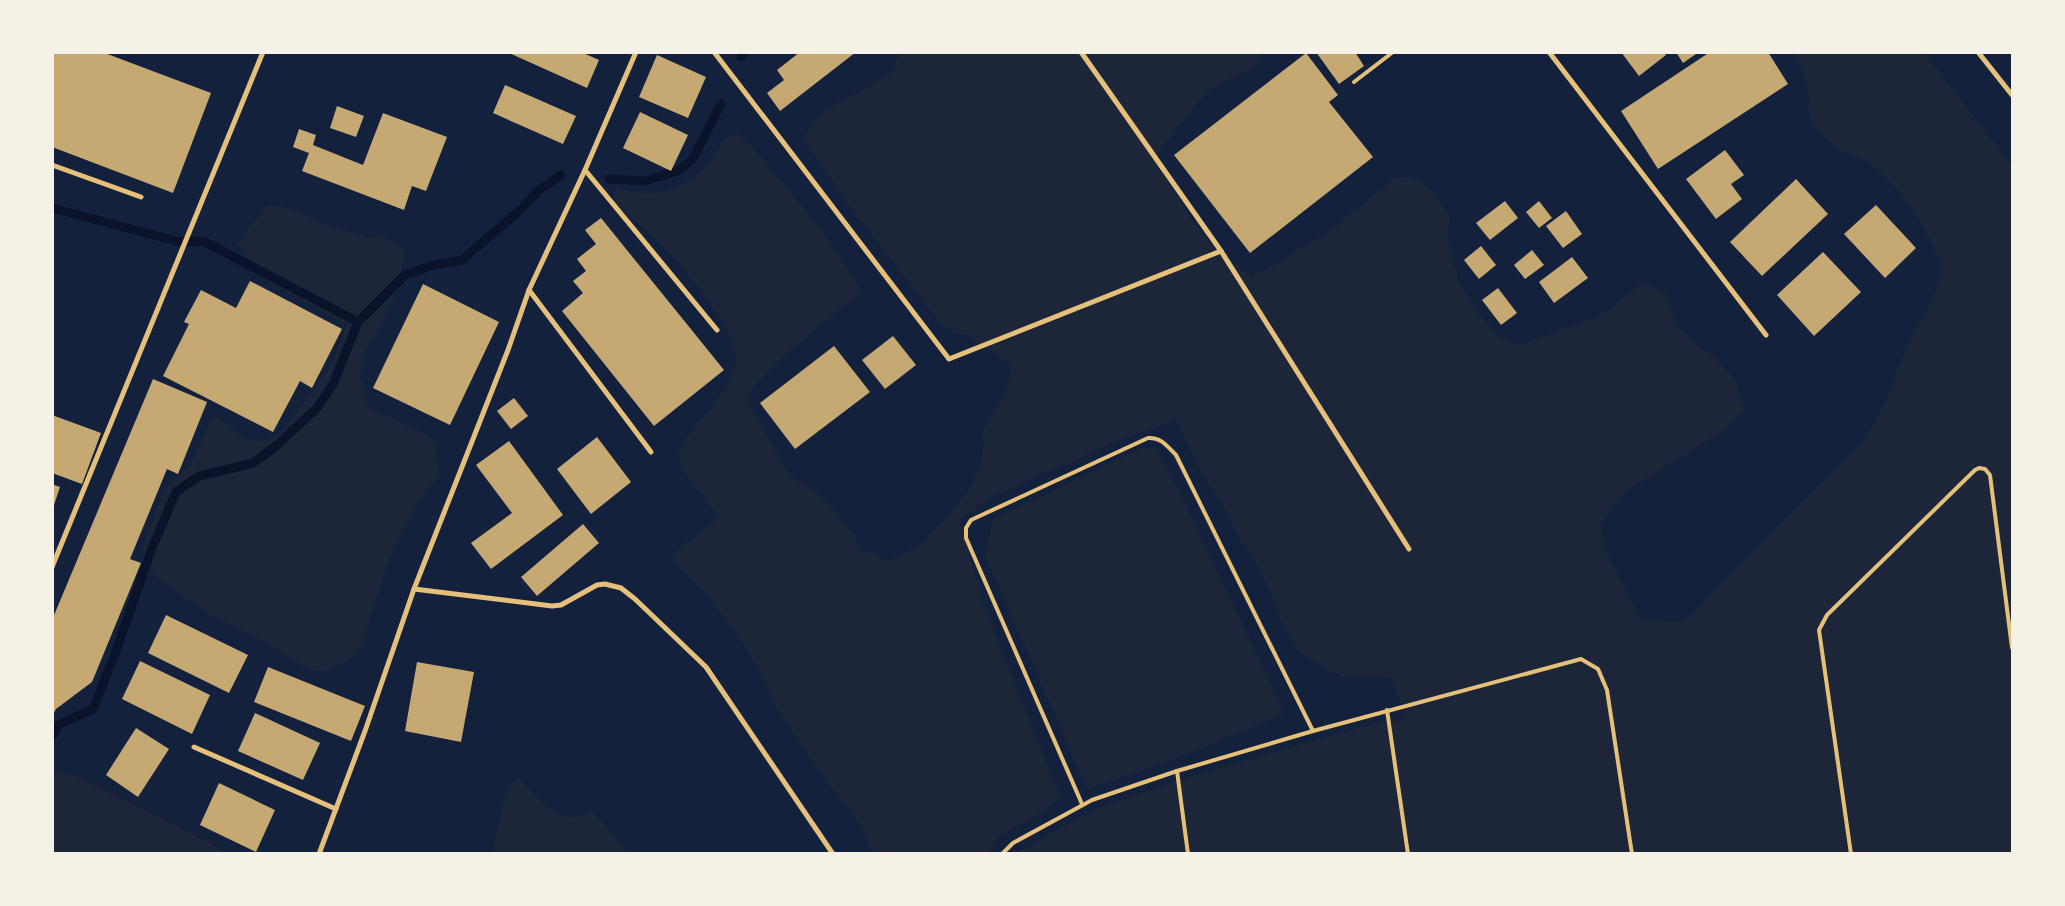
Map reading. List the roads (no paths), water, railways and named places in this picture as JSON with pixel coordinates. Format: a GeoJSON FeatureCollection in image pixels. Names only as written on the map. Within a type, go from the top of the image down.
{"type":"FeatureCollection","features":[{"type":"Feature","properties":{"kind":"street"},"geometry":{"type":"LineString","coordinates":[[52,567],[263,52]]}},
{"type":"Feature","properties":{"kind":"street"},"geometry":{"type":"LineString","coordinates":[[319,854],[414,589],[508,350],[529,290],[585,170],[636,52]]}},
{"type":"Feature","properties":{"kind":"street"},"geometry":{"type":"LineString","coordinates":[[714,52],[949,359],[1222,252]]}},
{"type":"Feature","properties":{"kind":"street"},"geometry":{"type":"LineString","coordinates":[[1081,52],[1222,252],[1409,549]]}},
{"type":"Feature","properties":{"kind":"street"},"geometry":{"type":"LineString","coordinates":[[1549,52],[1766,335]]}},
{"type":"Feature","properties":{"kind":"street"},"geometry":{"type":"LineString","coordinates":[[1978,52],[2012,95]]}},
{"type":"Feature","properties":{"kind":"street"},"geometry":{"type":"LineString","coordinates":[[52,165],[141,197]]}},
{"type":"Feature","properties":{"kind":"street"},"geometry":{"type":"LineString","coordinates":[[585,170],[717,330]]}},
{"type":"Feature","properties":{"kind":"street"},"geometry":{"type":"LineString","coordinates":[[529,290],[651,452]]}},
{"type":"Feature","properties":{"kind":"street"},"geometry":{"type":"LineString","coordinates":[[414,589],[552,606],[561,605],[597,585],[605,584],[621,588],[706,667],[833,854]]}},
{"type":"Feature","properties":{"kind":"street"},"geometry":{"type":"LineString","coordinates":[[194,747],[336,809]]}},
{"type":"Feature","properties":{"kind":"lane"},"geometry":{"type":"LineString","coordinates":[[1354,82],[1393,52]]}},
{"type":"Feature","properties":{"kind":"lane"},"geometry":{"type":"LineString","coordinates":[[1082,804],[966,538],[966,528],[971,520],[1148,438],[1154,437],[1161,440],[1176,455],[1313,731]]}},
{"type":"Feature","properties":{"kind":"lane"},"geometry":{"type":"LineString","coordinates":[[1851,854],[1819,630],[1827,615],[1979,468],[1985,469],[1990,475],[2012,648]]}},
{"type":"Feature","properties":{"kind":"lane"},"geometry":{"type":"LineString","coordinates":[[1002,854],[1013,843],[1082,804],[1176,771],[1387,710],[1581,659],[1598,669],[1607,690],[1632,854]]}},
{"type":"Feature","properties":{"kind":"lane"},"geometry":{"type":"LineString","coordinates":[[1387,710],[1408,854]]}},
{"type":"Feature","properties":{"kind":"lane"},"geometry":{"type":"LineString","coordinates":[[1176,771],[1188,854]]}},
{"type":"Feature","properties":{"kind":"waterway"},"geometry":{"type":"LineString","coordinates":[[741,57],[744,52]]}},
{"type":"Feature","properties":{"kind":"waterway"},"geometry":{"type":"LineString","coordinates":[[609,179],[645,181],[680,170],[692,160],[721,104]]}},
{"type":"Feature","properties":{"kind":"waterway"},"geometry":{"type":"LineString","coordinates":[[52,736],[58,725],[93,709],[116,651],[152,548],[176,492],[199,476],[253,463],[275,447],[317,408],[333,384],[358,322],[405,275],[433,265],[462,260],[519,211],[538,191],[561,175]]}},
{"type":"Feature","properties":{"kind":"waterway"},"geometry":{"type":"LineString","coordinates":[[52,208],[176,241],[205,242],[358,322]]}}]}
